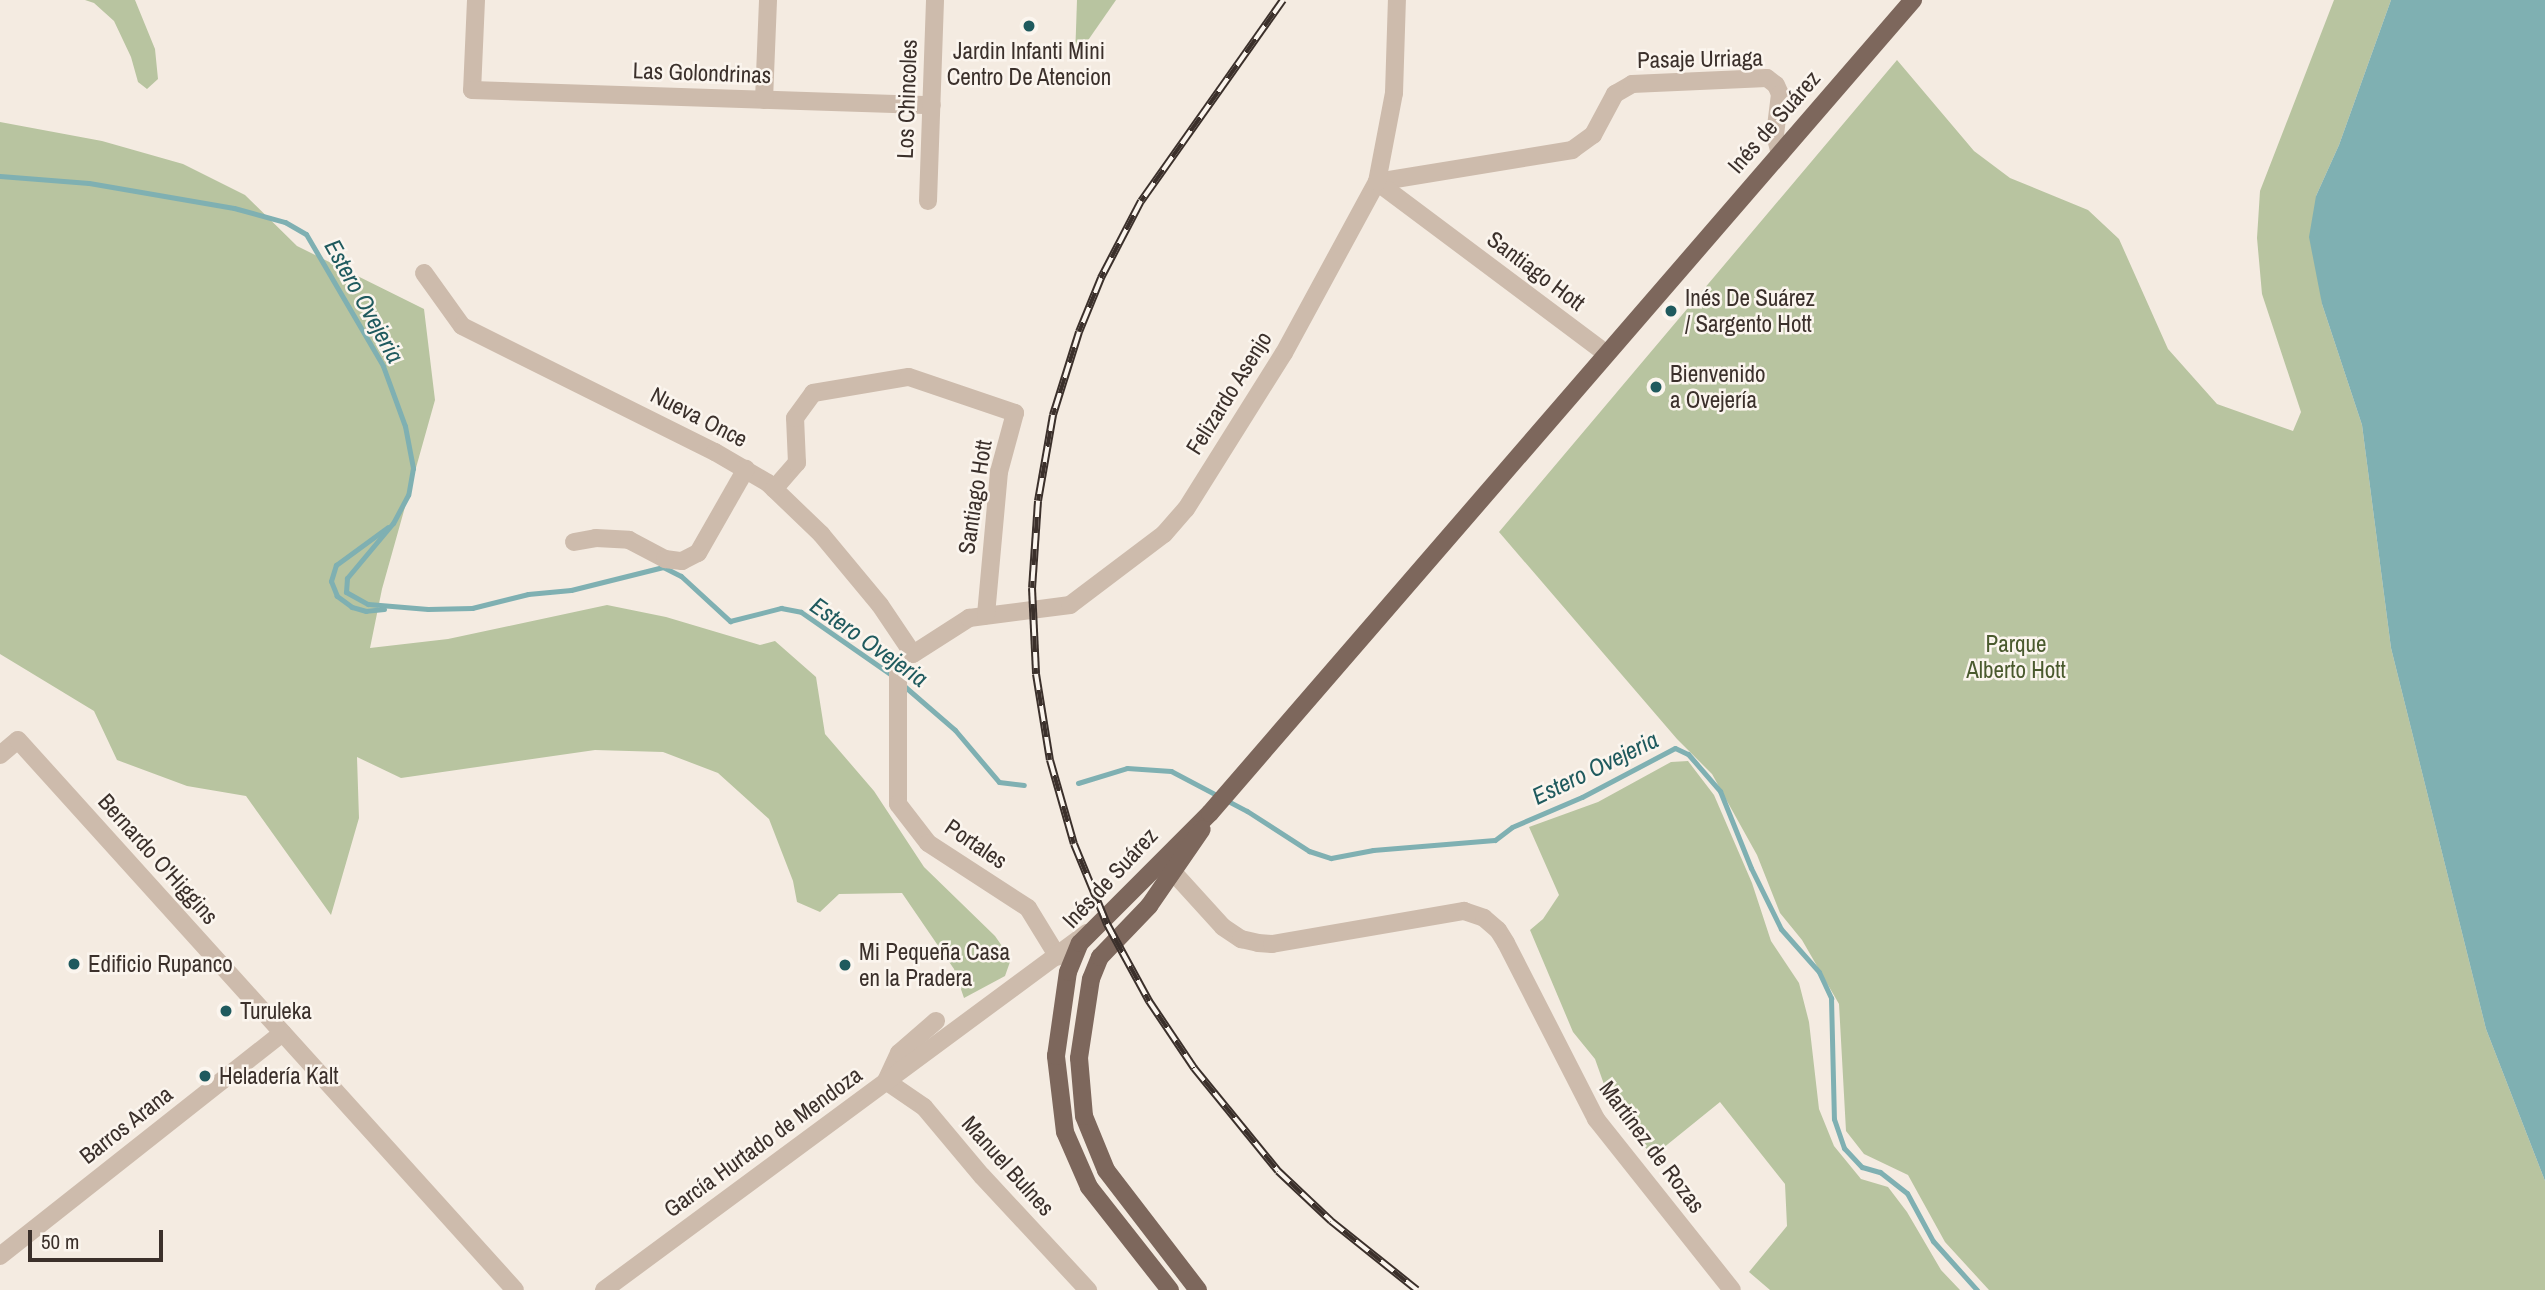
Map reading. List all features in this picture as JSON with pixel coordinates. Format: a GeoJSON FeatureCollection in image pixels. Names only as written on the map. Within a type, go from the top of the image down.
{"type":"FeatureCollection","features":[{"type":"Feature","properties":{"kind":"main road","name":"Inés de Suárez"},"geometry":{"type":"LineString","coordinates":[[1167,1286],[1089,1187],[1071,1149],[1060,1115],[1057,1077],[1059,1030],[1068,972],[1087,933],[1210,813],[1518,456],[1601,353],[1673,277],[1913,0]]}},
{"type":"Feature","properties":{"kind":"main road","name":"Inés de Suárez"},"geometry":{"type":"LineString","coordinates":[[1198,1290],[1118,1189],[1097,1150],[1084,1115],[1079,1058],[1091,979],[1097,963],[1149,906],[1210,813]]}},
{"type":"Feature","properties":{"kind":"main road"},"geometry":{"type":"LineString","coordinates":[[1167,1286],[1181,1269]]}},
{"type":"Feature","properties":{"kind":"street","name":"Las Golondrinas"},"geometry":{"type":"LineString","coordinates":[[476,0],[472,90],[932,105]]}},
{"type":"Feature","properties":{"kind":"street"},"geometry":{"type":"LineString","coordinates":[[764,100],[768,0]]}},
{"type":"Feature","properties":{"kind":"street","name":"Los Chincoles"},"geometry":{"type":"LineString","coordinates":[[928,201],[936,0]]}},
{"type":"Feature","properties":{"kind":"street","name":"Felizardo Asenjo"},"geometry":{"type":"LineString","coordinates":[[913,654],[969,618],[1070,605],[1151,545],[1174,523],[1284,353],[1377,182],[1394,93],[1396,0]]}},
{"type":"Feature","properties":{"kind":"street","name":"Pasaje Urriaga"},"geometry":{"type":"LineString","coordinates":[[1377,182],[1572,150],[1594,135],[1615,94],[1632,84],[1767,78],[1776,85],[1780,94],[1774,135],[1780,154]]}},
{"type":"Feature","properties":{"kind":"street","name":"Santiago Hott"},"geometry":{"type":"LineString","coordinates":[[1377,182],[1601,353]]}},
{"type":"Feature","properties":{"kind":"street","name":"Nueva Once"},"geometry":{"type":"LineString","coordinates":[[424,273],[462,326],[746,469],[775,489],[821,534],[880,605],[913,654]]}},
{"type":"Feature","properties":{"kind":"street","name":"Santiago Hott"},"geometry":{"type":"LineString","coordinates":[[775,489],[797,463],[795,418],[813,393],[909,377],[1015,413],[999,472],[989,558],[986,615]]}},
{"type":"Feature","properties":{"kind":"street"},"geometry":{"type":"LineString","coordinates":[[574,542],[596,538],[629,540],[665,559],[682,561],[698,553],[746,469]]}},
{"type":"Feature","properties":{"kind":"street","name":"Portales"},"geometry":{"type":"LineString","coordinates":[[898,681],[898,804],[928,843],[1028,908],[1058,957]]}},
{"type":"Feature","properties":{"kind":"street","name":"Bernardo O'Higgins"},"geometry":{"type":"LineString","coordinates":[[0,755],[18,740],[515,1290]]}},
{"type":"Feature","properties":{"kind":"street","name":"Martínez de Rozas"},"geometry":{"type":"LineString","coordinates":[[1173,872],[1223,927],[1241,939],[1258,943],[1272,943],[1464,911],[1484,918],[1498,930],[1506,943],[1596,1119],[1731,1290]]}},
{"type":"Feature","properties":{"kind":"street"},"geometry":{"type":"LineString","coordinates":[[886,1082],[1087,933]]}},
{"type":"Feature","properties":{"kind":"street","name":"García Hurtado de Mendoza"},"geometry":{"type":"LineString","coordinates":[[604,1290],[886,1082],[899,1053],[936,1021]]}},
{"type":"Feature","properties":{"kind":"street","name":"Barros Arana"},"geometry":{"type":"LineString","coordinates":[[0,1256],[282,1033]]}},
{"type":"Feature","properties":{"kind":"street","name":"Manuel Bulnes"},"geometry":{"type":"LineString","coordinates":[[886,1082],[924,1107],[982,1176],[1088,1290]]}},
{"type":"Feature","properties":{"kind":"green space"},"geometry":{"type":"Polygon","coordinates":[[[85,0],[135,0],[155,49],[158,79],[147,89],[138,82],[131,57],[114,21],[94,3],[85,0]]]}},
{"type":"Feature","properties":{"kind":"green space"},"geometry":{"type":"Polygon","coordinates":[[[1077,0],[1116,0],[1075,59],[1077,0]]]}},
{"type":"Feature","properties":{"kind":"green space","name":"Parque Alberto Hott"},"geometry":{"type":"Polygon","coordinates":[[[2334,0],[2391,0],[2339,145],[2316,196],[2322,304],[2362,425],[2391,648],[2486,1029],[2545,1181],[2545,1290],[1989,1290],[1945,1242],[1908,1175],[1864,1154],[1846,1131],[1839,1004],[1802,940],[1780,913],[1757,855],[1712,774],[1677,739],[1499,532],[1897,60],[1974,151],[2010,178],[2088,210],[2119,239],[2168,349],[2217,404],[2293,431],[2301,412],[2262,294],[2257,238],[2260,191],[2334,0]]]}},
{"type":"Feature","properties":{"kind":"green space"},"geometry":{"type":"Polygon","coordinates":[[[0,122],[102,141],[183,164],[245,195],[297,246],[424,309],[435,400],[382,589],[370,648],[448,639],[607,605],[666,617],[760,645],[775,641],[816,677],[825,734],[874,791],[924,867],[995,936],[1011,959],[1005,976],[964,998],[954,969],[902,893],[839,894],[820,912],[797,902],[793,881],[769,819],[718,773],[663,752],[595,750],[401,778],[357,757],[359,818],[331,915],[246,796],[187,786],[117,760],[94,711],[0,654],[0,122]]]}},
{"type":"Feature","properties":{"kind":"green space"},"geometry":{"type":"Polygon","coordinates":[[[1688,761],[1714,795],[1752,883],[1771,941],[1799,983],[1809,1022],[1819,1109],[1834,1146],[1861,1179],[1888,1187],[1907,1212],[1941,1270],[1960,1290],[1770,1290],[1749,1272],[1787,1226],[1785,1184],[1720,1102],[1652,1157],[1606,1090],[1595,1059],[1573,1032],[1530,930],[1543,919],[1559,895],[1529,827],[1598,802],[1671,762],[1688,761]]]}},
{"type":"Feature","properties":{"kind":"water"},"geometry":{"type":"Polygon","coordinates":[[[2391,0],[2545,0],[2545,1181],[2486,1029],[2391,648],[2362,425],[2322,304],[2309,237],[2316,196],[2339,145],[2391,0]]]}},
{"type":"Feature","properties":{"kind":"waterway","name":"Estero Ovejeria"},"geometry":{"type":"LineString","coordinates":[[0,176],[89,183],[234,208],[285,222],[306,234],[383,366],[405,426],[413,468],[408,495],[393,523],[347,578],[346,592],[368,604],[428,609],[472,608],[528,594],[571,590],[663,567],[681,576],[730,621],[781,608],[801,612],[893,676]]}},
{"type":"Feature","properties":{"kind":"waterway","name":"Estero Ovejeria"},"geometry":{"type":"LineString","coordinates":[[384,609],[366,611],[352,607],[337,596],[331,581],[336,565],[388,527]]}},
{"type":"Feature","properties":{"kind":"waterway","name":"Estero Ovejeria"},"geometry":{"type":"LineString","coordinates":[[903,685],[955,730],[999,782],[1024,785]]}},
{"type":"Feature","properties":{"kind":"waterway","name":"Estero Ovejeria"},"geometry":{"type":"LineString","coordinates":[[1078,783],[1127,768],[1171,771],[1247,811],[1309,851],[1331,858],[1373,850],[1495,840],[1512,827],[1582,797],[1675,748],[1688,754],[1720,791],[1751,868],[1781,929],[1819,972],[1831,998],[1834,1119],[1844,1148],[1862,1167],[1880,1172],[1907,1193],[1933,1241],[1977,1290]]}},
{"type":"Feature","properties":{"kind":"railway"},"geometry":{"type":"LineString","coordinates":[[1283,0],[1141,201],[1101,278],[1079,332],[1053,415],[1038,501],[1032,588],[1036,674],[1050,760],[1074,844],[1107,924],[1149,1001],[1194,1068],[1278,1171],[1331,1221],[1417,1290]]}},
{"type":"Feature","properties":{"kind":"place","name":"Jardin Infanti Mini Centro De Atencion"},"geometry":{"type":"Point","coordinates":[1029,26]}},
{"type":"Feature","properties":{"kind":"place","name":"Inés De Suárez / Sargento Hott"},"geometry":{"type":"Point","coordinates":[1671,311]}},
{"type":"Feature","properties":{"kind":"place","name":"Bienvenido a Ovejería"},"geometry":{"type":"Point","coordinates":[1656,387]}},
{"type":"Feature","properties":{"kind":"place","name":"Edificio Rupanco"},"geometry":{"type":"Point","coordinates":[74,964]}},
{"type":"Feature","properties":{"kind":"place","name":"Mi Pequeña Casa en la Pradera"},"geometry":{"type":"Point","coordinates":[845,965]}},
{"type":"Feature","properties":{"kind":"place","name":"Turuleka"},"geometry":{"type":"Point","coordinates":[226,1011]}},
{"type":"Feature","properties":{"kind":"place","name":"Heladería Kalt"},"geometry":{"type":"Point","coordinates":[205,1076]}}]}
